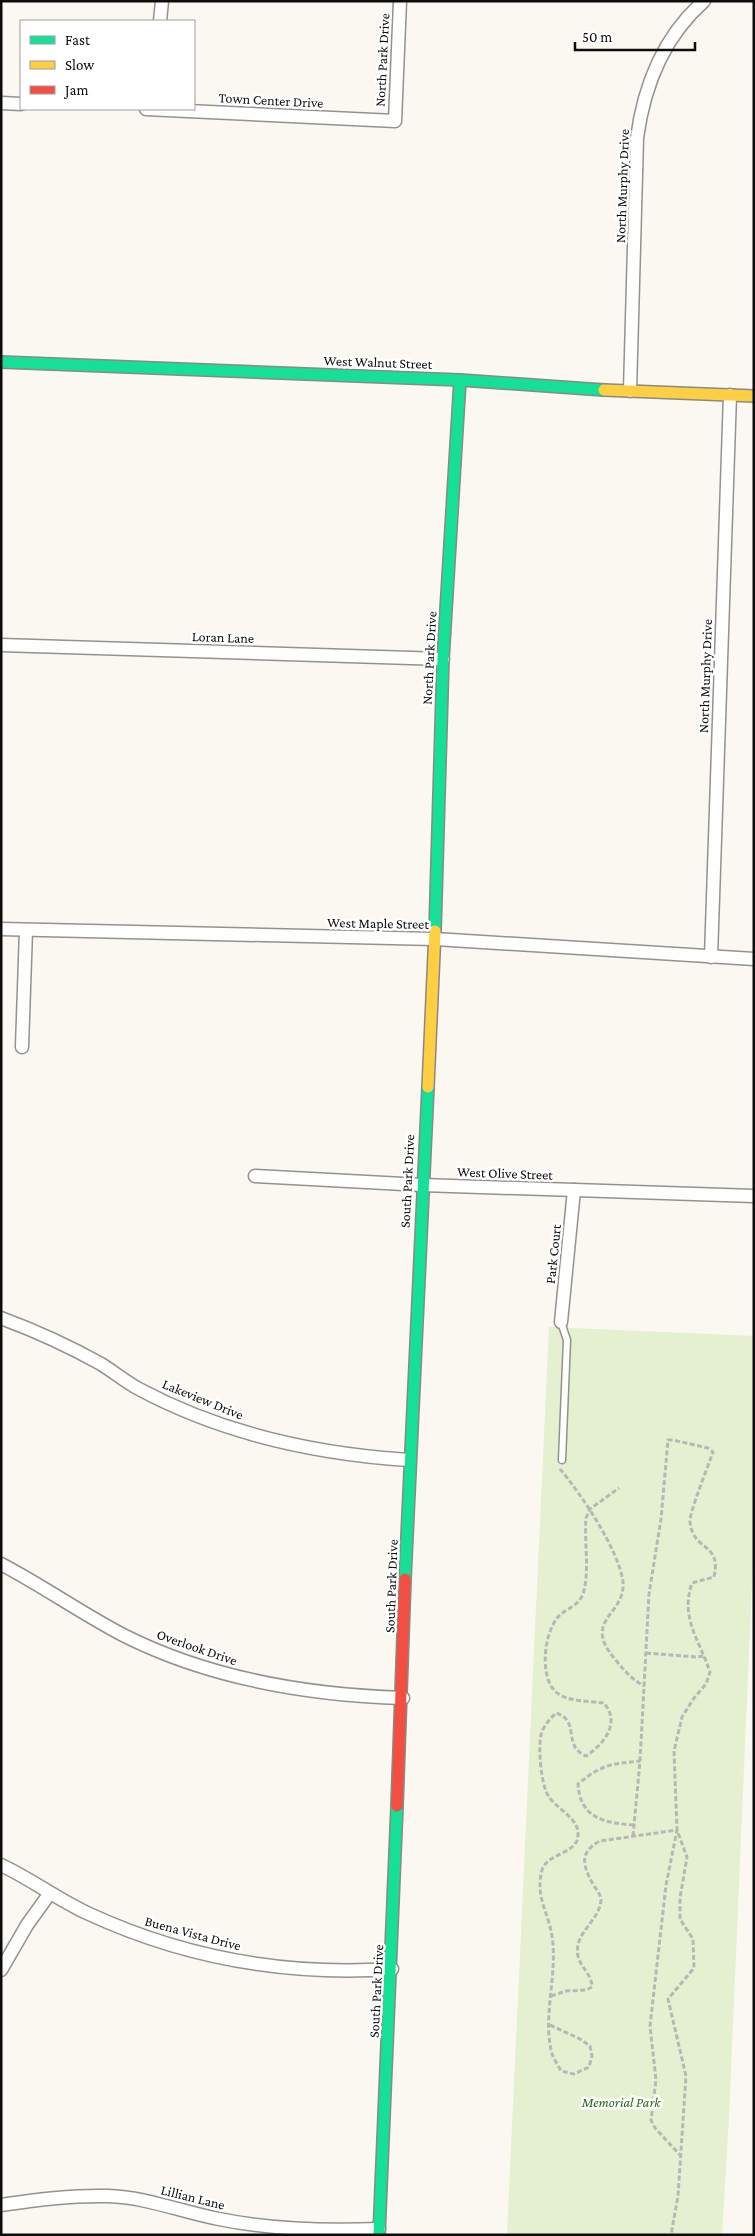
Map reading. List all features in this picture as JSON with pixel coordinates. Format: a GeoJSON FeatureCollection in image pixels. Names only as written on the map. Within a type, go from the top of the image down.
{"type":"FeatureCollection","features":[{"type":"Feature","properties":{"kind":"street"},"geometry":{"type":"LineString","coordinates":[[160,20],[162,1]]}},
{"type":"Feature","properties":{"kind":"street","name":"North Park Drive"},"geometry":{"type":"LineString","coordinates":[[395,121],[400,1]]}},
{"type":"Feature","properties":{"kind":"street","name":"North Murphy Drive"},"geometry":{"type":"LineString","coordinates":[[630,391],[637,138],[641,110],[649,83],[662,54],[677,30],[704,1]]}},
{"type":"Feature","properties":{"kind":"street"},"geometry":{"type":"LineString","coordinates":[[1,103],[20,104]]}},
{"type":"Feature","properties":{"kind":"street","name":"Town Center Drive"},"geometry":{"type":"LineString","coordinates":[[167,110],[395,121]]}},
{"type":"Feature","properties":{"kind":"street","name":"West Walnut Street"},"geometry":{"type":"LineString","coordinates":[[1,362],[460,380],[630,391],[754,396]]}},
{"type":"Feature","properties":{"kind":"street","name":"North Park Drive"},"geometry":{"type":"LineString","coordinates":[[434,939],[443,659],[460,380]]}},
{"type":"Feature","properties":{"kind":"street","name":"North Murphy Drive"},"geometry":{"type":"LineString","coordinates":[[711,957],[730,395]]}},
{"type":"Feature","properties":{"kind":"street","name":"Loran Lane"},"geometry":{"type":"LineString","coordinates":[[1,645],[443,659]]}},
{"type":"Feature","properties":{"kind":"street","name":"West Maple Street"},"geometry":{"type":"LineString","coordinates":[[1,929],[434,939],[754,959]]}},
{"type":"Feature","properties":{"kind":"street"},"geometry":{"type":"LineString","coordinates":[[22,1047],[26,930]]}},
{"type":"Feature","properties":{"kind":"street","name":"South Park Drive"},"geometry":{"type":"LineString","coordinates":[[379,2232],[403,1698],[409,1460],[434,939]]}},
{"type":"Feature","properties":{"kind":"street","name":"West Olive Street"},"geometry":{"type":"LineString","coordinates":[[255,1176],[422,1185],[754,1196]]}},
{"type":"Feature","properties":{"kind":"street","name":"Park Court"},"geometry":{"type":"LineString","coordinates":[[561,1322],[574,1190]]}},
{"type":"Feature","properties":{"kind":"street","name":"Lakeview Drive"},"geometry":{"type":"LineString","coordinates":[[1,1318],[70,1347],[138,1389],[188,1412],[230,1428],[315,1450],[409,1460]]}},
{"type":"Feature","properties":{"kind":"street","name":"Overlook Drive"},"geometry":{"type":"LineString","coordinates":[[1,1564],[125,1636],[205,1668],[246,1680],[299,1690],[353,1696],[403,1698]]}},
{"type":"Feature","properties":{"kind":"street","name":"Buena Vista Drive"},"geometry":{"type":"LineString","coordinates":[[1,1865],[86,1912],[132,1933],[180,1949],[269,1967],[319,1971],[392,1969]]}},
{"type":"Feature","properties":{"kind":"street"},"geometry":{"type":"LineString","coordinates":[[1,1970],[27,1925],[50,1893]]}},
{"type":"Feature","properties":{"kind":"street","name":"Lillian Lane"},"geometry":{"type":"LineString","coordinates":[[1,2205],[48,2199],[109,2196],[158,2203],[219,2220],[279,2228],[379,2232]]}},
{"type":"Feature","properties":{"kind":"lane"},"geometry":{"type":"LineString","coordinates":[[561,1322],[567,1340],[562,1460]]}},
{"type":"Feature","properties":{"kind":"path"},"geometry":{"type":"LineString","coordinates":[[633,1836],[640,1761],[649,1594],[661,1519],[668,1440],[673,1440],[708,1448],[713,1452],[690,1520],[695,1540],[712,1552],[717,1565],[714,1577],[692,1583],[687,1597],[688,1616],[710,1672],[706,1684],[682,1717],[674,1751],[677,1830],[666,1885],[650,2026],[656,2080],[652,2120],[655,2128],[681,2156]]}},
{"type":"Feature","properties":{"kind":"path"},"geometry":{"type":"LineString","coordinates":[[562,1460],[557,1466],[590,1509],[615,1558],[623,1582],[621,1594],[601,1634],[605,1647],[631,1679],[644,1686]]}},
{"type":"Feature","properties":{"kind":"path"},"geometry":{"type":"LineString","coordinates":[[550,2025],[580,2039],[590,2046],[592,2056],[589,2067],[574,2074],[561,2071],[552,2054],[550,2025],[552,1942],[539,1895],[540,1879],[543,1867],[549,1860],[573,1846],[578,1837],[577,1825],[549,1798],[542,1782],[541,1735],[548,1721],[556,1713],[564,1716],[570,1725],[573,1747],[579,1753],[586,1756],[596,1750],[611,1730],[612,1718],[610,1709],[604,1703],[564,1697],[556,1692],[548,1681],[546,1672],[546,1647],[550,1632],[558,1617],[578,1602],[582,1595],[586,1579],[586,1518],[590,1509],[619,1488]]}},
{"type":"Feature","properties":{"kind":"path"},"geometry":{"type":"LineString","coordinates":[[646,1653],[705,1656]]}},
{"type":"Feature","properties":{"kind":"path"},"geometry":{"type":"LineString","coordinates":[[634,1825],[607,1823],[585,1809],[579,1796],[578,1784],[595,1770],[612,1764],[640,1761]]}},
{"type":"Feature","properties":{"kind":"path"},"geometry":{"type":"LineString","coordinates":[[551,1996],[566,1991],[586,1990],[592,1987],[592,1980],[578,1957],[577,1946],[582,1933],[599,1912],[601,1897],[585,1864],[584,1854],[589,1847],[600,1841],[677,1830]]}},
{"type":"Feature","properties":{"kind":"path"},"geometry":{"type":"LineString","coordinates":[[671,2235],[678,2196],[686,2076],[668,1999],[694,1968],[693,1939],[680,1919],[680,1898],[688,1857],[677,1830]]}},
{"type":"Feature","properties":{"kind":"green space","name":"Memorial Park"},"geometry":{"type":"Polygon","coordinates":[[[549,1327],[754,1336],[754,1536],[729,2116],[722,2235],[507,2235],[549,1327]]]}},
{"type":"Feature","properties":{"kind":"traffic: fast"},"geometry":{"type":"LineString","coordinates":[[1,362],[460,380],[604,390]]}},
{"type":"Feature","properties":{"kind":"traffic: fast"},"geometry":{"type":"LineString","coordinates":[[435,931],[443,659],[460,380]]}},
{"type":"Feature","properties":{"kind":"traffic: fast"},"geometry":{"type":"LineString","coordinates":[[405,1579],[428,1087]]}},
{"type":"Feature","properties":{"kind":"traffic: fast"},"geometry":{"type":"LineString","coordinates":[[379,2235],[397,1806]]}},
{"type":"Feature","properties":{"kind":"traffic: slow"},"geometry":{"type":"LineString","coordinates":[[604,390],[754,396]]}},
{"type":"Feature","properties":{"kind":"traffic: slow"},"geometry":{"type":"LineString","coordinates":[[428,1087],[435,931]]}},
{"type":"Feature","properties":{"kind":"traffic: jam"},"geometry":{"type":"LineString","coordinates":[[397,1806],[405,1579]]}}]}
